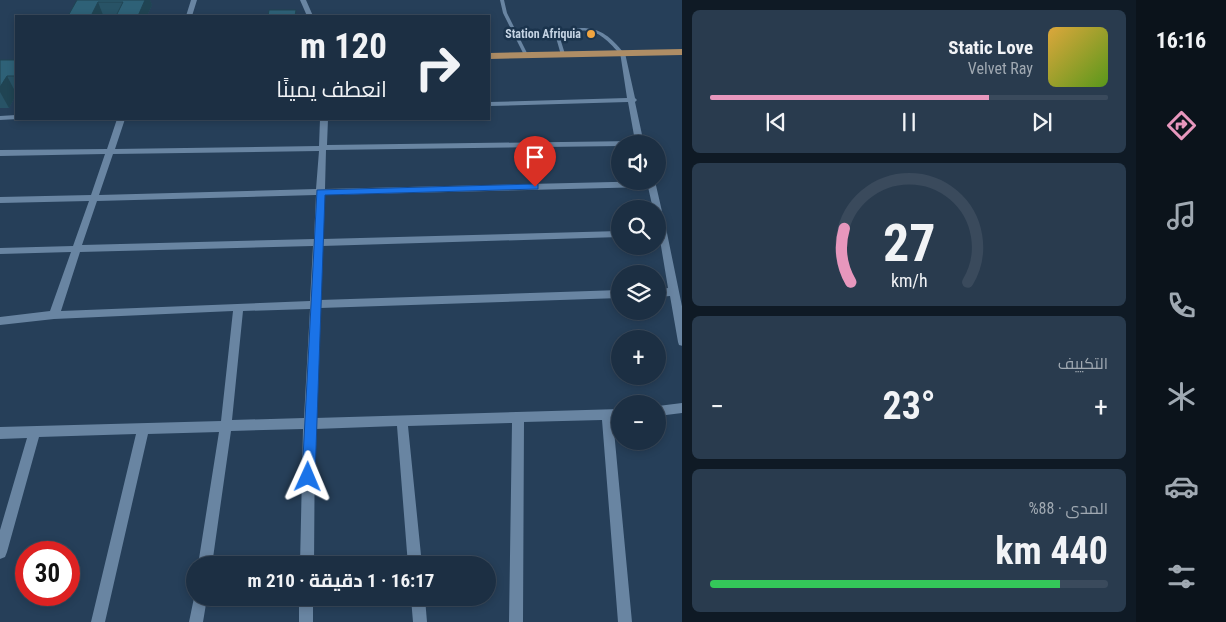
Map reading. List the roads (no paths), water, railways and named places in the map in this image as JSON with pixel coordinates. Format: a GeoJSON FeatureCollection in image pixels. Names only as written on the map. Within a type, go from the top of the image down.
{"type":"FeatureCollection","features":[{"type":"Feature","properties":{"kind":"highway"},"geometry":{"type":"LineString","coordinates":[[490,56],[682,52]]}},
{"type":"Feature","properties":{"kind":"street"},"geometry":{"type":"LineString","coordinates":[[188,15],[194,0]]}},
{"type":"Feature","properties":{"kind":"street"},"geometry":{"type":"LineString","coordinates":[[304,0],[310,15]]}},
{"type":"Feature","properties":{"kind":"street"},"geometry":{"type":"LineString","coordinates":[[622,53],[639,135]]}},
{"type":"Feature","properties":{"kind":"street"},"geometry":{"type":"LineString","coordinates":[[490,104],[633,100]]}},
{"type":"Feature","properties":{"kind":"street"},"geometry":{"type":"LineString","coordinates":[[0,118],[15,117]]}},
{"type":"Feature","properties":{"kind":"street"},"geometry":{"type":"LineString","coordinates":[[54,315],[92,198],[121,120]]}},
{"type":"Feature","properties":{"kind":"street"},"geometry":{"type":"LineString","coordinates":[[307,556],[309,424],[324,120]]}},
{"type":"Feature","properties":{"kind":"street"},"geometry":{"type":"LineString","coordinates":[[0,153],[110,153],[323,147],[611,143]]}},
{"type":"Feature","properties":{"kind":"street"},"geometry":{"type":"LineString","coordinates":[[0,200],[611,184]]}},
{"type":"Feature","properties":{"kind":"street"},"geometry":{"type":"LineString","coordinates":[[0,251],[611,234]]}},
{"type":"Feature","properties":{"kind":"street"},"geometry":{"type":"LineString","coordinates":[[665,255],[682,342]]}},
{"type":"Feature","properties":{"kind":"street"},"geometry":{"type":"LineString","coordinates":[[666,292],[673,292]]}},
{"type":"Feature","properties":{"kind":"street"},"geometry":{"type":"LineString","coordinates":[[0,323],[54,315],[611,294]]}},
{"type":"Feature","properties":{"kind":"street"},"geometry":{"type":"LineString","coordinates":[[206,556],[226,426],[238,307]]}},
{"type":"Feature","properties":{"kind":"street"},"geometry":{"type":"LineString","coordinates":[[666,410],[682,408]]}},
{"type":"Feature","properties":{"kind":"street"},"geometry":{"type":"LineString","coordinates":[[0,432],[611,415]]}},
{"type":"Feature","properties":{"kind":"street"},"geometry":{"type":"LineString","coordinates":[[516,622],[518,418]]}},
{"type":"Feature","properties":{"kind":"street"},"geometry":{"type":"LineString","coordinates":[[402,421],[414,556]]}},
{"type":"Feature","properties":{"kind":"street"},"geometry":{"type":"LineString","coordinates":[[98,622],[143,429]]}},
{"type":"Feature","properties":{"kind":"street"},"geometry":{"type":"LineString","coordinates":[[0,552],[35,432]]}},
{"type":"Feature","properties":{"kind":"street"},"geometry":{"type":"LineString","coordinates":[[615,450],[625,622]]}},
{"type":"Feature","properties":{"kind":"street"},"geometry":{"type":"LineString","coordinates":[[196,622],[199,606]]}},
{"type":"Feature","properties":{"kind":"street"},"geometry":{"type":"LineString","coordinates":[[306,606],[306,622]]}},
{"type":"Feature","properties":{"kind":"street"},"geometry":{"type":"LineString","coordinates":[[419,606],[420,622]]}},
{"type":"Feature","properties":{"kind":"lane"},"geometry":{"type":"LineString","coordinates":[[502,0],[505,13],[526,55]]}},
{"type":"Feature","properties":{"kind":"lane"},"geometry":{"type":"LineString","coordinates":[[563,54],[557,35],[560,32],[594,30],[604,33],[622,53]]}},
{"type":"Feature","properties":{"kind":"place","name":"Station Afriquia"},"geometry":{"type":"Point","coordinates":[591,34]}}]}
